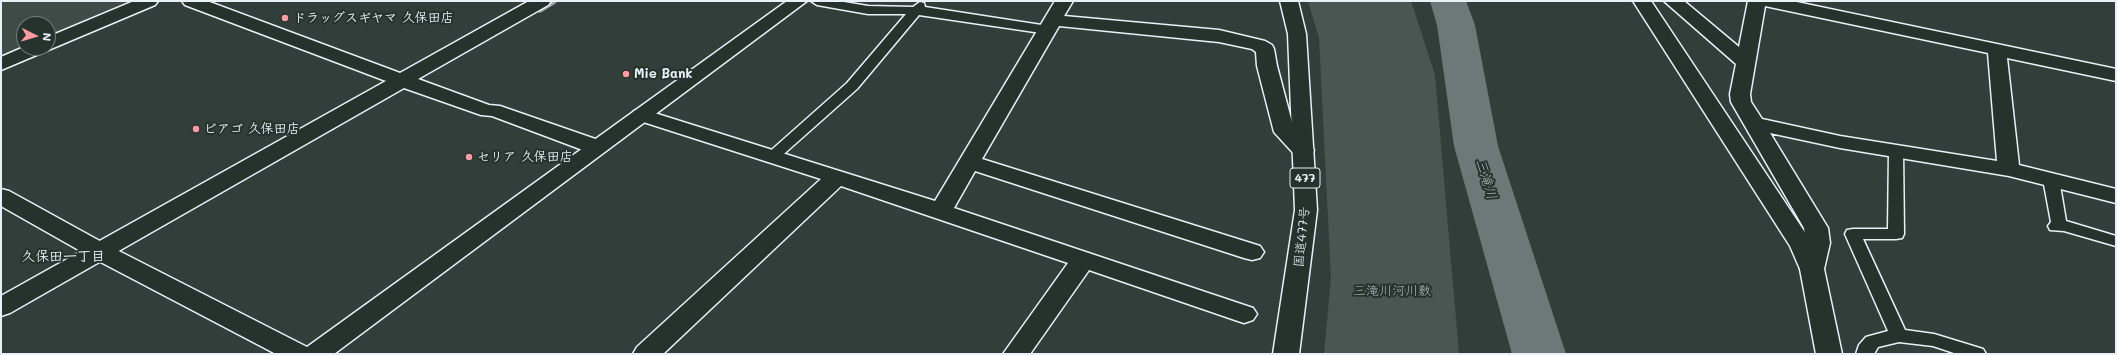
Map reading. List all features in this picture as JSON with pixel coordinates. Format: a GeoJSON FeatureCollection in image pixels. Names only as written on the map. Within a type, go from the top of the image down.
{"type":"FeatureCollection","features":[{"type":"Feature","properties":{"kind":"main road"},"geometry":{"type":"LineString","coordinates":[[56,41],[148,1]]}},
{"type":"Feature","properties":{"kind":"main road"},"geometry":{"type":"LineString","coordinates":[[191,1],[401,80],[488,111],[493,110],[596,148]]}},
{"type":"Feature","properties":{"kind":"main road"},"geometry":{"type":"LineString","coordinates":[[1,307],[542,1]]}},
{"type":"Feature","properties":{"kind":"main road"},"geometry":{"type":"LineString","coordinates":[[316,354],[798,1]]}},
{"type":"Feature","properties":{"kind":"main road"},"geometry":{"type":"LineString","coordinates":[[940,211],[1064,1]]}},
{"type":"Feature","properties":{"kind":"main road","name":"国道477号"},"geometry":{"type":"LineString","coordinates":[[1286,354],[1306,210],[1297,34],[1289,1]]}},
{"type":"Feature","properties":{"kind":"main road"},"geometry":{"type":"LineString","coordinates":[[1642,1],[1802,246],[1812,270],[1828,354]]}},
{"type":"Feature","properties":{"kind":"main road"},"geometry":{"type":"LineString","coordinates":[[1674,1],[1746,63]]}},
{"type":"Feature","properties":{"kind":"main road"},"geometry":{"type":"LineString","coordinates":[[1757,1],[1740,94],[1741,102],[1816,228],[1818,243],[1812,270]]}},
{"type":"Feature","properties":{"kind":"main road"},"geometry":{"type":"LineString","coordinates":[[1767,1],[2116,75]]}},
{"type":"Feature","properties":{"kind":"main road"},"geometry":{"type":"LineString","coordinates":[[1050,25],[1219,36],[1258,45],[1265,49],[1267,66],[1284,132],[1303,150]]}},
{"type":"Feature","properties":{"kind":"main road"},"geometry":{"type":"LineString","coordinates":[[1997,50],[2009,169]]}},
{"type":"Feature","properties":{"kind":"main road"},"geometry":{"type":"LineString","coordinates":[[1,64],[20,56]]}},
{"type":"Feature","properties":{"kind":"main road"},"geometry":{"type":"LineString","coordinates":[[641,115],[940,211],[1244,314]]}},
{"type":"Feature","properties":{"kind":"main road"},"geometry":{"type":"LineString","coordinates":[[1755,124],[1840,142],[2009,169],[2116,196]]}},
{"type":"Feature","properties":{"kind":"main road"},"geometry":{"type":"LineString","coordinates":[[969,162],[1252,252]]}},
{"type":"Feature","properties":{"kind":"main road"},"geometry":{"type":"LineString","coordinates":[[646,354],[836,178]]}},
{"type":"Feature","properties":{"kind":"main road"},"geometry":{"type":"LineString","coordinates":[[1,196],[99,251],[298,354]]}},
{"type":"Feature","properties":{"kind":"main road"},"geometry":{"type":"LineString","coordinates":[[1016,354],[1083,260]]}},
{"type":"Feature","properties":{"kind":"lane"},"geometry":{"type":"LineString","coordinates":[[817,1],[868,10],[920,6],[1050,25]]}},
{"type":"Feature","properties":{"kind":"lane"},"geometry":{"type":"LineString","coordinates":[[772,157],[852,86],[920,6]]}},
{"type":"Feature","properties":{"kind":"lane"},"geometry":{"type":"LineString","coordinates":[[1896,151],[1896,234],[1853,234],[1899,336]]}},
{"type":"Feature","properties":{"kind":"lane"},"geometry":{"type":"LineString","coordinates":[[2051,179],[2058,226],[2065,226],[2116,241]]}},
{"type":"Feature","properties":{"kind":"lane"},"geometry":{"type":"LineString","coordinates":[[1864,354],[1865,350],[1872,342],[1887,337],[1899,336],[1934,340],[1977,354]]}},
{"type":"Feature","properties":{"kind":"shaded area"},"geometry":{"type":"Polygon","coordinates":[[[1,1],[139,1],[56,37],[56,16],[16,16],[16,52],[1,60],[1,1]]]}},
{"type":"Feature","properties":{"kind":"green space","name":"三滝川河川敷"},"geometry":{"type":"Polygon","coordinates":[[[1308,1],[1411,1],[1435,75],[1459,354],[1324,354],[1331,278],[1319,38],[1308,1]]]}},
{"type":"Feature","properties":{"kind":"waterway"},"geometry":{"type":"LineString","coordinates":[[540,9],[553,1]]}},
{"type":"Feature","properties":{"kind":"waterway","name":"三滝川"},"geometry":{"type":"LineString","coordinates":[[1448,1],[1456,25],[1476,146],[1539,354]]}},
{"type":"Feature","properties":{"kind":"place","name":"ドラッグスギヤマ 久保田店"},"geometry":{"type":"Point","coordinates":[285,18]}},
{"type":"Feature","properties":{"kind":"place","name":"Mie Bank"},"geometry":{"type":"Point","coordinates":[626,74]}},
{"type":"Feature","properties":{"kind":"place","name":"ピアゴ 久保田店"},"geometry":{"type":"Point","coordinates":[196,129]}},
{"type":"Feature","properties":{"kind":"place","name":"セリア 久保田店"},"geometry":{"type":"Point","coordinates":[469,157]}},
{"type":"Feature","properties":{"kind":"district","name":"久保田一丁目"},"geometry":{"type":"Point","coordinates":[63,257]}}]}
